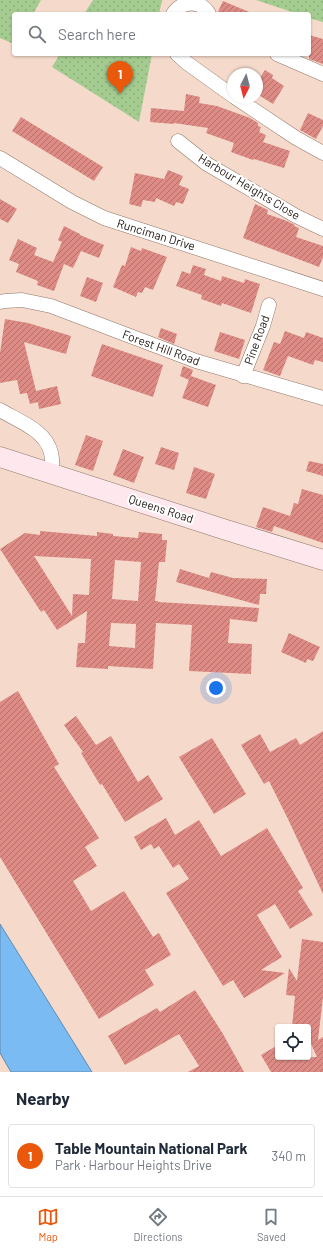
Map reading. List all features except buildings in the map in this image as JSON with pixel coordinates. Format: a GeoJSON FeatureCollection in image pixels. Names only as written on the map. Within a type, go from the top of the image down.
{"type":"FeatureCollection","features":[{"type":"Feature","properties":{"kind":"main road","name":"Queens Road"},"geometry":{"type":"LineString","coordinates":[[0,457],[223,530],[323,560]]}},
{"type":"Feature","properties":{"kind":"street"},"geometry":{"type":"LineString","coordinates":[[174,12],[176,8],[186,2],[198,1],[204,5],[208,12]]}},
{"type":"Feature","properties":{"kind":"street"},"geometry":{"type":"LineString","coordinates":[[179,56],[227,92]]}},
{"type":"Feature","properties":{"kind":"street"},"geometry":{"type":"LineString","coordinates":[[282,56],[323,74]]}},
{"type":"Feature","properties":{"kind":"street"},"geometry":{"type":"LineString","coordinates":[[245,104],[296,138],[323,153]]}},
{"type":"Feature","properties":{"kind":"street","name":"Harbour Heights Close"},"geometry":{"type":"LineString","coordinates":[[178,141],[207,164],[296,216],[323,229]]}},
{"type":"Feature","properties":{"kind":"street","name":"Runciman Drive"},"geometry":{"type":"LineString","coordinates":[[0,158],[72,202],[104,218],[323,289]]}},
{"type":"Feature","properties":{"kind":"street","name":"Forest Hill Road"},"geometry":{"type":"LineString","coordinates":[[0,302],[5,300],[22,300],[51,306],[196,362],[323,398]]}},
{"type":"Feature","properties":{"kind":"street","name":"Pine Road"},"geometry":{"type":"LineString","coordinates":[[243,376],[263,326],[269,304]]}},
{"type":"Feature","properties":{"kind":"street"},"geometry":{"type":"LineString","coordinates":[[0,410],[44,438],[51,451],[52,474]]}},
{"type":"Feature","properties":{"kind":"green space"},"geometry":{"type":"Polygon","coordinates":[[[0,0],[41,0],[34,12],[12,12],[12,43],[0,38],[0,0]]]}},
{"type":"Feature","properties":{"kind":"green space"},"geometry":{"type":"Polygon","coordinates":[[[93,0],[162,0],[159,12],[85,12],[93,0]]]}},
{"type":"Feature","properties":{"kind":"green space"},"geometry":{"type":"Polygon","coordinates":[[[256,0],[323,0],[323,22],[311,19],[311,12],[292,12],[256,0]]]}},
{"type":"Feature","properties":{"kind":"green space"},"geometry":{"type":"Polygon","coordinates":[[[59,56],[152,56],[139,122],[52,67],[59,56]]]}},
{"type":"Feature","properties":{"kind":"water"},"geometry":{"type":"Polygon","coordinates":[[[0,924],[92,1072],[11,1072],[0,1053],[0,924]]]}},
{"type":"Feature","properties":{"kind":"place","name":"Table Mountain National Park"},"geometry":{"type":"Point","coordinates":[120,94]}}]}
